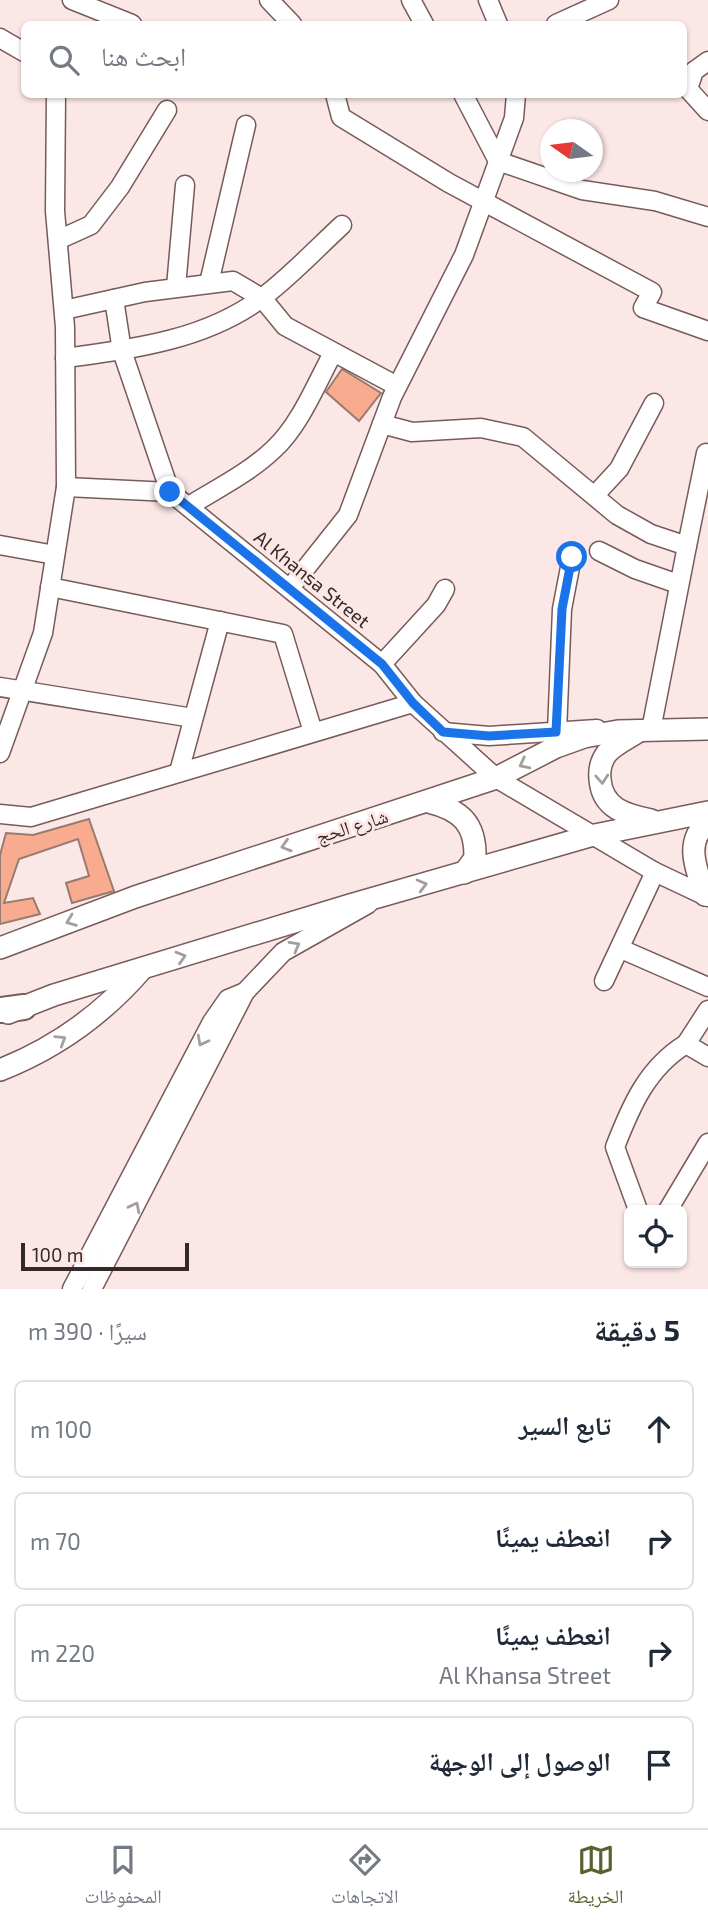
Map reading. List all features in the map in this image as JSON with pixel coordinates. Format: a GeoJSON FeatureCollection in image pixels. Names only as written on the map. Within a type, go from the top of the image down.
{"type":"FeatureCollection","features":[{"type":"Feature","properties":{"kind":"main road","name":"شارع الحج"},"geometry":{"type":"LineString","coordinates":[[0,948],[135,897],[496,778],[556,747],[618,731],[708,729]]}},
{"type":"Feature","properties":{"kind":"main road"},"geometry":{"type":"LineString","coordinates":[[646,730],[608,753],[600,770],[601,785],[610,804],[624,814],[658,822]]}},
{"type":"Feature","properties":{"kind":"main road"},"geometry":{"type":"LineString","coordinates":[[429,802],[458,813],[472,829],[475,858],[464,873]]}},
{"type":"Feature","properties":{"kind":"main road"},"geometry":{"type":"LineString","coordinates":[[0,1017],[12,1009],[378,897],[590,836],[708,813]]}},
{"type":"Feature","properties":{"kind":"main road"},"geometry":{"type":"LineString","coordinates":[[707,896],[693,856],[694,842],[708,822]]}},
{"type":"Feature","properties":{"kind":"main road"},"geometry":{"type":"LineString","coordinates":[[0,1070],[35,1055],[80,1027],[117,996],[142,969]]}},
{"type":"Feature","properties":{"kind":"street"},"geometry":{"type":"LineString","coordinates":[[72,0],[124,21]]}},
{"type":"Feature","properties":{"kind":"street"},"geometry":{"type":"LineString","coordinates":[[270,0],[289,21]]}},
{"type":"Feature","properties":{"kind":"street"},"geometry":{"type":"LineString","coordinates":[[411,0],[422,21]]}},
{"type":"Feature","properties":{"kind":"street"},"geometry":{"type":"LineString","coordinates":[[488,0],[497,21]]}},
{"type":"Feature","properties":{"kind":"street"},"geometry":{"type":"LineString","coordinates":[[563,21],[609,0]]}},
{"type":"Feature","properties":{"kind":"street"},"geometry":{"type":"LineString","coordinates":[[0,38],[21,50]]}},
{"type":"Feature","properties":{"kind":"street"},"geometry":{"type":"LineString","coordinates":[[708,61],[694,71],[688,89],[708,111]]}},
{"type":"Feature","properties":{"kind":"street"},"geometry":{"type":"LineString","coordinates":[[0,753],[43,633],[66,487],[64,310],[58,240],[56,98]]}},
{"type":"Feature","properties":{"kind":"street"},"geometry":{"type":"LineString","coordinates":[[336,98],[341,117],[484,201],[652,292],[643,307],[708,331]]}},
{"type":"Feature","properties":{"kind":"street"},"geometry":{"type":"LineString","coordinates":[[465,98],[498,161],[582,190],[655,201],[708,217]]}},
{"type":"Feature","properties":{"kind":"street"},"geometry":{"type":"LineString","coordinates":[[290,588],[348,515],[397,386],[464,255],[514,118],[516,98]]}},
{"type":"Feature","properties":{"kind":"street"},"geometry":{"type":"LineString","coordinates":[[58,240],[91,225],[120,187],[167,110]]}},
{"type":"Feature","properties":{"kind":"street"},"geometry":{"type":"LineString","coordinates":[[209,283],[246,125]]}},
{"type":"Feature","properties":{"kind":"street"},"geometry":{"type":"LineString","coordinates":[[176,287],[186,185]]}},
{"type":"Feature","properties":{"kind":"street"},"geometry":{"type":"LineString","coordinates":[[65,358],[150,347],[224,320],[262,298],[342,225]]}},
{"type":"Feature","properties":{"kind":"street"},"geometry":{"type":"LineString","coordinates":[[64,310],[176,287],[233,281],[262,298],[285,326],[397,386]]}},
{"type":"Feature","properties":{"kind":"street"},"geometry":{"type":"LineString","coordinates":[[66,487],[170,492],[122,351],[114,299]]}},
{"type":"Feature","properties":{"kind":"street"},"geometry":{"type":"LineString","coordinates":[[189,506],[251,468],[276,447],[305,404],[333,353]]}},
{"type":"Feature","properties":{"kind":"street"},"geometry":{"type":"LineString","coordinates":[[595,495],[619,469],[654,403]]}},
{"type":"Feature","properties":{"kind":"street"},"geometry":{"type":"LineString","coordinates":[[382,424],[412,432],[481,428],[523,437],[634,526],[687,546]]}},
{"type":"Feature","properties":{"kind":"street"},"geometry":{"type":"LineString","coordinates":[[646,730],[706,453]]}},
{"type":"Feature","properties":{"kind":"street","name":"Al Khansa Street"},"geometry":{"type":"LineString","coordinates":[[170,492],[382,664],[413,703],[496,778],[590,836]]}},
{"type":"Feature","properties":{"kind":"street"},"geometry":{"type":"LineString","coordinates":[[0,545],[55,555]]}},
{"type":"Feature","properties":{"kind":"street"},"geometry":{"type":"LineString","coordinates":[[599,551],[635,569],[678,584]]}},
{"type":"Feature","properties":{"kind":"street"},"geometry":{"type":"LineString","coordinates":[[556,732],[562,609],[572,557]]}},
{"type":"Feature","properties":{"kind":"street"},"geometry":{"type":"LineString","coordinates":[[50,587],[283,634],[313,732]]}},
{"type":"Feature","properties":{"kind":"street"},"geometry":{"type":"LineString","coordinates":[[382,664],[436,605],[445,589]]}},
{"type":"Feature","properties":{"kind":"street"},"geometry":{"type":"LineString","coordinates":[[179,772],[220,621]]}},
{"type":"Feature","properties":{"kind":"street"},"geometry":{"type":"LineString","coordinates":[[0,687],[193,719]]}},
{"type":"Feature","properties":{"kind":"street"},"geometry":{"type":"LineString","coordinates":[[0,814],[31,817],[413,703]]}},
{"type":"Feature","properties":{"kind":"street"},"geometry":{"type":"LineString","coordinates":[[443,732],[489,736],[556,732],[586,727],[618,731]]}},
{"type":"Feature","properties":{"kind":"street"},"geometry":{"type":"LineString","coordinates":[[590,836],[655,872],[707,896]]}},
{"type":"Feature","properties":{"kind":"street"},"geometry":{"type":"LineString","coordinates":[[604,981],[655,872]]}},
{"type":"Feature","properties":{"kind":"street"},"geometry":{"type":"LineString","coordinates":[[92,1289],[245,992],[283,952],[378,897]]}},
{"type":"Feature","properties":{"kind":"street"},"geometry":{"type":"LineString","coordinates":[[621,949],[708,987]]}},
{"type":"Feature","properties":{"kind":"street"},"geometry":{"type":"LineString","coordinates":[[72,1289],[212,1022],[228,999],[245,992]]}},
{"type":"Feature","properties":{"kind":"street"},"geometry":{"type":"LineString","coordinates":[[636,1205],[615,1147],[643,1084],[671,1053],[686,1044],[708,1010]]}},
{"type":"Feature","properties":{"kind":"street"},"geometry":{"type":"LineString","coordinates":[[686,1044],[708,1057]]}},
{"type":"Feature","properties":{"kind":"street"},"geometry":{"type":"LineString","coordinates":[[671,1205],[708,1143]]}},
{"type":"Feature","properties":{"kind":"building"},"geometry":{"type":"Polygon","coordinates":[[[342,369],[381,393],[359,421],[326,392],[342,369]]]}},
{"type":"Feature","properties":{"kind":"building"},"geometry":{"type":"Polygon","coordinates":[[[89,819],[114,891],[72,903],[66,883],[89,876],[78,839],[19,859],[4,903],[33,898],[40,914],[0,924],[0,855],[6,833],[33,835],[89,819]]]}},
{"type":"Feature","properties":{"kind":"route"},"geometry":{"type":"LineString","coordinates":[[170,492],[382,664],[413,703],[443,732],[489,736],[556,732],[562,609],[567,571],[572,557]]}}]}
